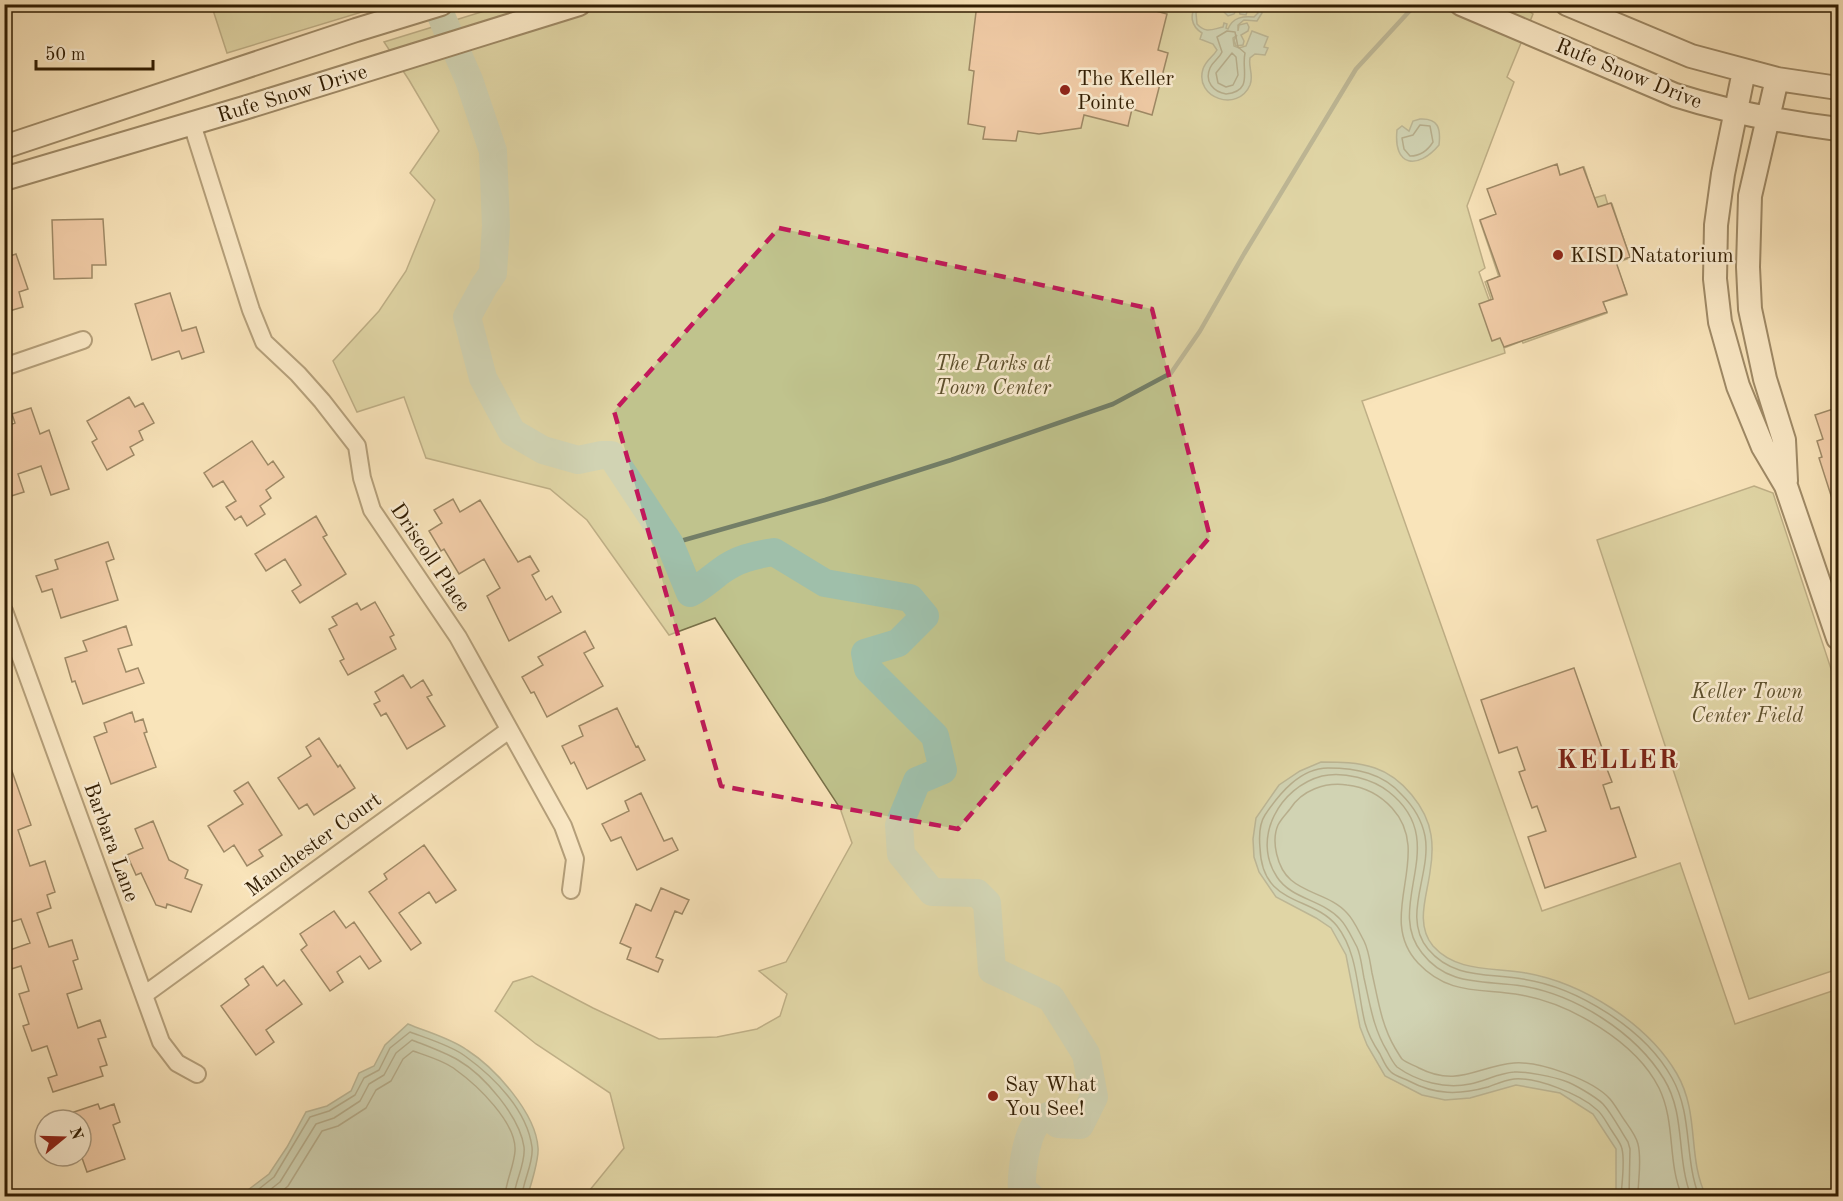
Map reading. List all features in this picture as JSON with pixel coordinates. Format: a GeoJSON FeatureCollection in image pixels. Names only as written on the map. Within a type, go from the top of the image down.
{"type":"FeatureCollection","features":[{"type":"Feature","properties":{"kind":"main road","name":"Rufe Snow Drive"},"geometry":{"type":"LineString","coordinates":[[4,147],[441,4]]}},
{"type":"Feature","properties":{"kind":"main road","name":"Rufe Snow Drive"},"geometry":{"type":"LineString","coordinates":[[4,179],[192,124],[579,4]]}},
{"type":"Feature","properties":{"kind":"main road","name":"Rufe Snow Drive"},"geometry":{"type":"LineString","coordinates":[[1567,4],[1691,57],[1777,79],[1839,88]]}},
{"type":"Feature","properties":{"kind":"main road","name":"Rufe Snow Drive"},"geometry":{"type":"LineString","coordinates":[[1464,6],[1706,105],[1839,129]]}},
{"type":"Feature","properties":{"kind":"main road"},"geometry":{"type":"LineString","coordinates":[[1744,71],[1723,174],[1716,225],[1715,279],[1719,322],[1738,386],[1763,447],[1786,486],[1839,638]]}},
{"type":"Feature","properties":{"kind":"main road"},"geometry":{"type":"LineString","coordinates":[[1777,79],[1750,196],[1748,267],[1749,309],[1784,440],[1786,486]]}},
{"type":"Feature","properties":{"kind":"street","name":"Driscoll Place"},"geometry":{"type":"LineString","coordinates":[[192,124],[251,310],[264,342],[322,401],[357,446],[362,478],[372,510],[458,637],[563,826],[575,859],[571,890]]}},
{"type":"Feature","properties":{"kind":"street"},"geometry":{"type":"LineString","coordinates":[[4,367],[83,340]]}},
{"type":"Feature","properties":{"kind":"street","name":"Barbara Lane"},"geometry":{"type":"LineString","coordinates":[[4,611],[160,1042],[177,1063],[197,1074]]}},
{"type":"Feature","properties":{"kind":"street","name":"Manchester Court"},"geometry":{"type":"LineString","coordinates":[[144,995],[509,730]]}},
{"type":"Feature","properties":{"kind":"highlighted area"},"geometry":{"type":"Polygon","coordinates":[[[779,228],[1152,309],[1210,537],[958,829],[721,786],[614,411],[779,228]]]}},
{"type":"Feature","properties":{"kind":"green space"},"geometry":{"type":"Polygon","coordinates":[[[211,4],[385,4],[385,5],[227,53],[211,4]]]}},
{"type":"Feature","properties":{"kind":"green space","name":"The Parks at Town Center"},"geometry":{"type":"Polygon","coordinates":[[[504,5],[1520,5],[1533,14],[1507,77],[1514,82],[1467,206],[1485,268],[1479,272],[1489,300],[1491,299],[1485,282],[1499,277],[1480,221],[1497,215],[1557,166],[1560,175],[1584,167],[1594,198],[1605,195],[1608,205],[1612,204],[1627,249],[1623,250],[1627,259],[1616,263],[1627,295],[1603,302],[1607,313],[1504,348],[1505,353],[1362,401],[1542,911],[1680,863],[1735,1024],[1838,989],[1838,1196],[585,1196],[624,1148],[610,1093],[536,1044],[495,1011],[513,982],[532,976],[659,1039],[717,1037],[757,1029],[780,1016],[787,994],[759,971],[786,962],[852,843],[840,808],[715,618],[669,635],[587,520],[550,489],[426,458],[404,397],[357,412],[333,361],[379,311],[406,271],[435,200],[410,173],[439,131],[384,42],[504,5]]]}},
{"type":"Feature","properties":{"kind":"green space","name":"Keller Town Center Field"},"geometry":{"type":"Polygon","coordinates":[[[1754,486],[1773,493],[1838,690],[1838,969],[1749,999],[1597,540],[1754,486]]]}},
{"type":"Feature","properties":{"kind":"water"},"geometry":{"type":"Polygon","coordinates":[[[1197,4],[1203,5],[1196,13],[1197,24],[1207,30],[1223,27],[1224,23],[1227,24],[1228,29],[1236,20],[1242,17],[1254,17],[1258,13],[1255,8],[1245,5],[1257,5],[1261,8],[1262,13],[1257,21],[1244,20],[1238,25],[1238,31],[1239,25],[1247,23],[1249,27],[1248,31],[1241,35],[1243,45],[1236,46],[1234,40],[1237,35],[1233,38],[1234,46],[1239,48],[1246,46],[1252,31],[1268,37],[1264,47],[1268,48],[1265,55],[1255,54],[1250,58],[1250,85],[1244,94],[1236,98],[1227,100],[1219,98],[1205,88],[1202,79],[1203,69],[1217,50],[1213,44],[1200,39],[1202,33],[1195,27],[1192,20],[1197,4]]]}},
{"type":"Feature","properties":{"kind":"water"},"geometry":{"type":"Polygon","coordinates":[[[1217,5],[1223,5],[1226,11],[1230,12],[1235,5],[1245,5],[1248,9],[1246,15],[1240,14],[1238,7],[1234,14],[1228,16],[1217,5]]]}},
{"type":"Feature","properties":{"kind":"water"},"geometry":{"type":"Polygon","coordinates":[[[1431,120],[1437,125],[1439,145],[1423,158],[1409,161],[1403,158],[1399,151],[1397,130],[1402,126],[1409,131],[1413,121],[1431,120]]]}},
{"type":"Feature","properties":{"kind":"water"},"geometry":{"type":"Polygon","coordinates":[[[1321,762],[1355,763],[1385,772],[1404,786],[1419,804],[1429,825],[1432,844],[1423,919],[1433,946],[1443,955],[1465,965],[1526,973],[1570,986],[1612,1008],[1632,1023],[1665,1056],[1677,1074],[1689,1104],[1697,1166],[1706,1196],[1616,1196],[1616,1149],[1593,1114],[1560,1093],[1516,1085],[1470,1098],[1445,1100],[1422,1095],[1385,1076],[1367,1045],[1360,1027],[1346,955],[1331,928],[1276,897],[1259,872],[1254,857],[1253,839],[1256,818],[1279,785],[1300,771],[1321,762]]]}},
{"type":"Feature","properties":{"kind":"water"},"geometry":{"type":"Polygon","coordinates":[[[408,1024],[467,1050],[490,1068],[522,1106],[536,1134],[538,1148],[533,1179],[527,1196],[240,1196],[269,1174],[306,1112],[327,1106],[351,1091],[359,1073],[374,1066],[385,1045],[408,1024]]]}},
{"type":"Feature","properties":{"kind":"building","name":"The Keller Pointe"},"geometry":{"type":"Polygon","coordinates":[[[977,4],[1130,4],[1167,14],[1158,50],[1168,53],[1152,115],[1132,109],[1128,126],[1084,115],[1081,128],[1039,134],[1018,131],[1016,141],[983,139],[985,127],[968,124],[974,71],[969,70],[977,4]]]}},
{"type":"Feature","properties":{"kind":"building","name":"KISD Natatorium"},"geometry":{"type":"Polygon","coordinates":[[[1557,164],[1560,175],[1583,167],[1598,207],[1611,203],[1630,257],[1616,262],[1627,294],[1603,302],[1607,312],[1504,347],[1500,338],[1492,341],[1479,304],[1493,299],[1487,281],[1500,276],[1480,220],[1496,214],[1487,189],[1557,164]]]}},
{"type":"Feature","properties":{"kind":"building"},"geometry":{"type":"Polygon","coordinates":[[[103,219],[106,265],[92,265],[92,278],[54,279],[52,220],[103,219]]]}},
{"type":"Feature","properties":{"kind":"building"},"geometry":{"type":"Polygon","coordinates":[[[16,254],[28,289],[19,292],[23,307],[6,312],[4,258],[16,254]]]}},
{"type":"Feature","properties":{"kind":"building"},"geometry":{"type":"Polygon","coordinates":[[[170,293],[182,331],[196,327],[204,352],[182,359],[179,351],[152,360],[135,304],[170,293]]]}},
{"type":"Feature","properties":{"kind":"building"},"geometry":{"type":"Polygon","coordinates":[[[129,397],[135,407],[143,403],[154,423],[139,431],[143,440],[130,447],[134,455],[107,470],[92,442],[97,439],[87,421],[129,397]]]}},
{"type":"Feature","properties":{"kind":"building"},"geometry":{"type":"Polygon","coordinates":[[[1839,407],[1839,510],[1836,511],[1819,458],[1822,457],[1817,441],[1823,439],[1815,415],[1839,407]]]}},
{"type":"Feature","properties":{"kind":"building"},"geometry":{"type":"Polygon","coordinates":[[[31,408],[40,434],[49,430],[69,489],[51,495],[41,466],[18,474],[24,492],[8,497],[4,487],[4,427],[15,423],[12,414],[31,408]]]}},
{"type":"Feature","properties":{"kind":"building"},"geometry":{"type":"Polygon","coordinates":[[[252,441],[268,465],[273,461],[284,477],[266,490],[271,498],[260,506],[265,514],[247,526],[241,516],[235,520],[226,507],[236,501],[223,481],[213,487],[204,473],[252,441]]]}},
{"type":"Feature","properties":{"kind":"building"},"geometry":{"type":"Polygon","coordinates":[[[453,499],[460,512],[480,500],[518,562],[530,556],[539,571],[532,575],[546,600],[552,596],[561,612],[509,641],[487,596],[500,588],[484,559],[459,574],[444,549],[441,551],[429,531],[442,523],[434,510],[453,499]]]}},
{"type":"Feature","properties":{"kind":"building"},"geometry":{"type":"Polygon","coordinates":[[[316,516],[327,535],[323,537],[346,574],[300,603],[292,591],[301,585],[285,559],[266,571],[255,554],[316,516]]]}},
{"type":"Feature","properties":{"kind":"building"},"geometry":{"type":"Polygon","coordinates":[[[108,542],[114,559],[106,562],[118,600],[61,618],[52,589],[42,592],[36,576],[58,569],[55,560],[108,542]]]}},
{"type":"Feature","properties":{"kind":"building"},"geometry":{"type":"Polygon","coordinates":[[[375,602],[394,635],[390,637],[396,649],[348,675],[340,661],[344,659],[329,629],[337,625],[332,617],[357,603],[361,610],[375,602]]]}},
{"type":"Feature","properties":{"kind":"building"},"geometry":{"type":"Polygon","coordinates":[[[126,626],[132,645],[118,649],[126,672],[138,668],[144,683],[83,704],[75,681],[72,682],[65,658],[87,651],[83,641],[126,626]]]}},
{"type":"Feature","properties":{"kind":"building"},"geometry":{"type":"Polygon","coordinates":[[[585,631],[594,648],[584,653],[603,686],[547,717],[534,692],[531,693],[522,677],[543,665],[538,657],[585,631]]]}},
{"type":"Feature","properties":{"kind":"building"},"geometry":{"type":"Polygon","coordinates":[[[1574,668],[1609,768],[1607,769],[1612,782],[1603,785],[1611,809],[1619,807],[1636,857],[1545,888],[1528,837],[1546,831],[1537,806],[1532,808],[1519,772],[1525,770],[1517,747],[1499,753],[1481,700],[1574,668]]]}},
{"type":"Feature","properties":{"kind":"building"},"geometry":{"type":"Polygon","coordinates":[[[403,675],[411,688],[423,680],[432,695],[427,697],[445,726],[407,749],[386,713],[381,716],[374,704],[380,701],[375,692],[403,675]]]}},
{"type":"Feature","properties":{"kind":"building"},"geometry":{"type":"Polygon","coordinates":[[[617,708],[645,760],[587,789],[574,762],[571,764],[562,746],[583,736],[579,726],[617,708]]]}},
{"type":"Feature","properties":{"kind":"building"},"geometry":{"type":"Polygon","coordinates":[[[132,712],[135,722],[143,719],[147,732],[144,733],[156,767],[111,784],[94,737],[107,732],[104,723],[132,712]]]}},
{"type":"Feature","properties":{"kind":"building"},"geometry":{"type":"Polygon","coordinates":[[[319,738],[355,788],[314,815],[307,804],[299,809],[278,778],[311,756],[306,747],[319,738]]]}},
{"type":"Feature","properties":{"kind":"building"},"geometry":{"type":"Polygon","coordinates":[[[7,757],[31,825],[18,830],[30,866],[45,861],[55,892],[47,895],[51,908],[37,913],[49,947],[72,940],[78,959],[73,961],[82,989],[67,994],[78,1028],[100,1020],[106,1037],[98,1039],[107,1065],[100,1067],[103,1076],[53,1092],[48,1078],[57,1075],[47,1046],[32,1051],[23,1026],[29,1024],[19,994],[29,991],[21,966],[8,970],[4,958],[4,952],[30,943],[21,919],[4,924],[4,864],[11,862],[4,843],[4,758],[7,757]]]}},
{"type":"Feature","properties":{"kind":"building"},"geometry":{"type":"Polygon","coordinates":[[[248,782],[282,835],[259,850],[263,856],[247,866],[234,845],[224,852],[208,826],[243,804],[234,791],[248,782]]]}},
{"type":"Feature","properties":{"kind":"building"},"geometry":{"type":"Polygon","coordinates":[[[641,793],[664,841],[672,838],[678,850],[637,870],[621,837],[611,841],[602,824],[629,811],[625,801],[641,793]]]}},
{"type":"Feature","properties":{"kind":"building"},"geometry":{"type":"Polygon","coordinates":[[[153,821],[169,860],[188,870],[185,878],[202,885],[191,912],[167,904],[166,908],[156,905],[141,873],[136,875],[127,855],[143,848],[135,829],[153,821]]]}},
{"type":"Feature","properties":{"kind":"building"},"geometry":{"type":"Polygon","coordinates":[[[424,845],[456,890],[436,903],[429,892],[399,913],[421,943],[411,950],[369,892],[387,879],[384,874],[424,845]]]}},
{"type":"Feature","properties":{"kind":"building"},"geometry":{"type":"Polygon","coordinates":[[[661,888],[689,900],[682,914],[675,911],[656,957],[663,960],[658,972],[627,959],[631,948],[620,943],[636,904],[651,911],[661,888]]]}},
{"type":"Feature","properties":{"kind":"building"},"geometry":{"type":"Polygon","coordinates":[[[334,911],[346,928],[354,922],[381,961],[369,969],[360,956],[337,972],[343,982],[330,991],[301,950],[307,945],[300,934],[334,911]]]}},
{"type":"Feature","properties":{"kind":"building"},"geometry":{"type":"Polygon","coordinates":[[[263,966],[277,986],[284,980],[302,1004],[266,1030],[274,1042],[256,1055],[221,1006],[249,985],[245,979],[263,966]]]}},
{"type":"Feature","properties":{"kind":"building"},"geometry":{"type":"Polygon","coordinates":[[[98,1104],[100,1109],[114,1104],[120,1122],[113,1125],[125,1159],[87,1172],[86,1168],[93,1168],[93,1108],[86,1108],[98,1104]]]}},
{"type":"Feature","properties":{"kind":"waterway"},"geometry":{"type":"LineString","coordinates":[[436,4],[469,80],[493,151],[496,226],[493,273],[467,317],[483,378],[512,432],[543,450],[578,460],[611,455],[670,544],[690,593],[733,563],[774,552],[825,583],[910,598],[925,616],[898,643],[865,653],[868,669],[935,736],[943,770],[917,781],[899,825],[901,854],[932,892],[977,893],[987,903],[992,970],[1051,998],[1086,1054],[1094,1097],[1080,1125],[1058,1124],[1048,1116],[1036,1124],[1032,1130],[1022,1174],[1022,1189],[1030,1196]]}},
{"type":"Feature","properties":{"kind":"waterway"},"geometry":{"type":"LineString","coordinates":[[670,544],[825,500],[951,460],[1113,404],[1171,373],[1200,331],[1356,69],[1416,4]]}},
{"type":"Feature","properties":{"kind":"place","name":"The Keller Pointe"},"geometry":{"type":"Point","coordinates":[1065,90]}},
{"type":"Feature","properties":{"kind":"place","name":"KISD Natatorium"},"geometry":{"type":"Point","coordinates":[1558,255]}},
{"type":"Feature","properties":{"kind":"place","name":"Say What You See!"},"geometry":{"type":"Point","coordinates":[993,1096]}},
{"type":"Feature","properties":{"kind":"district","name":"KELLER"},"geometry":{"type":"Point","coordinates":[1618,759]}}]}
